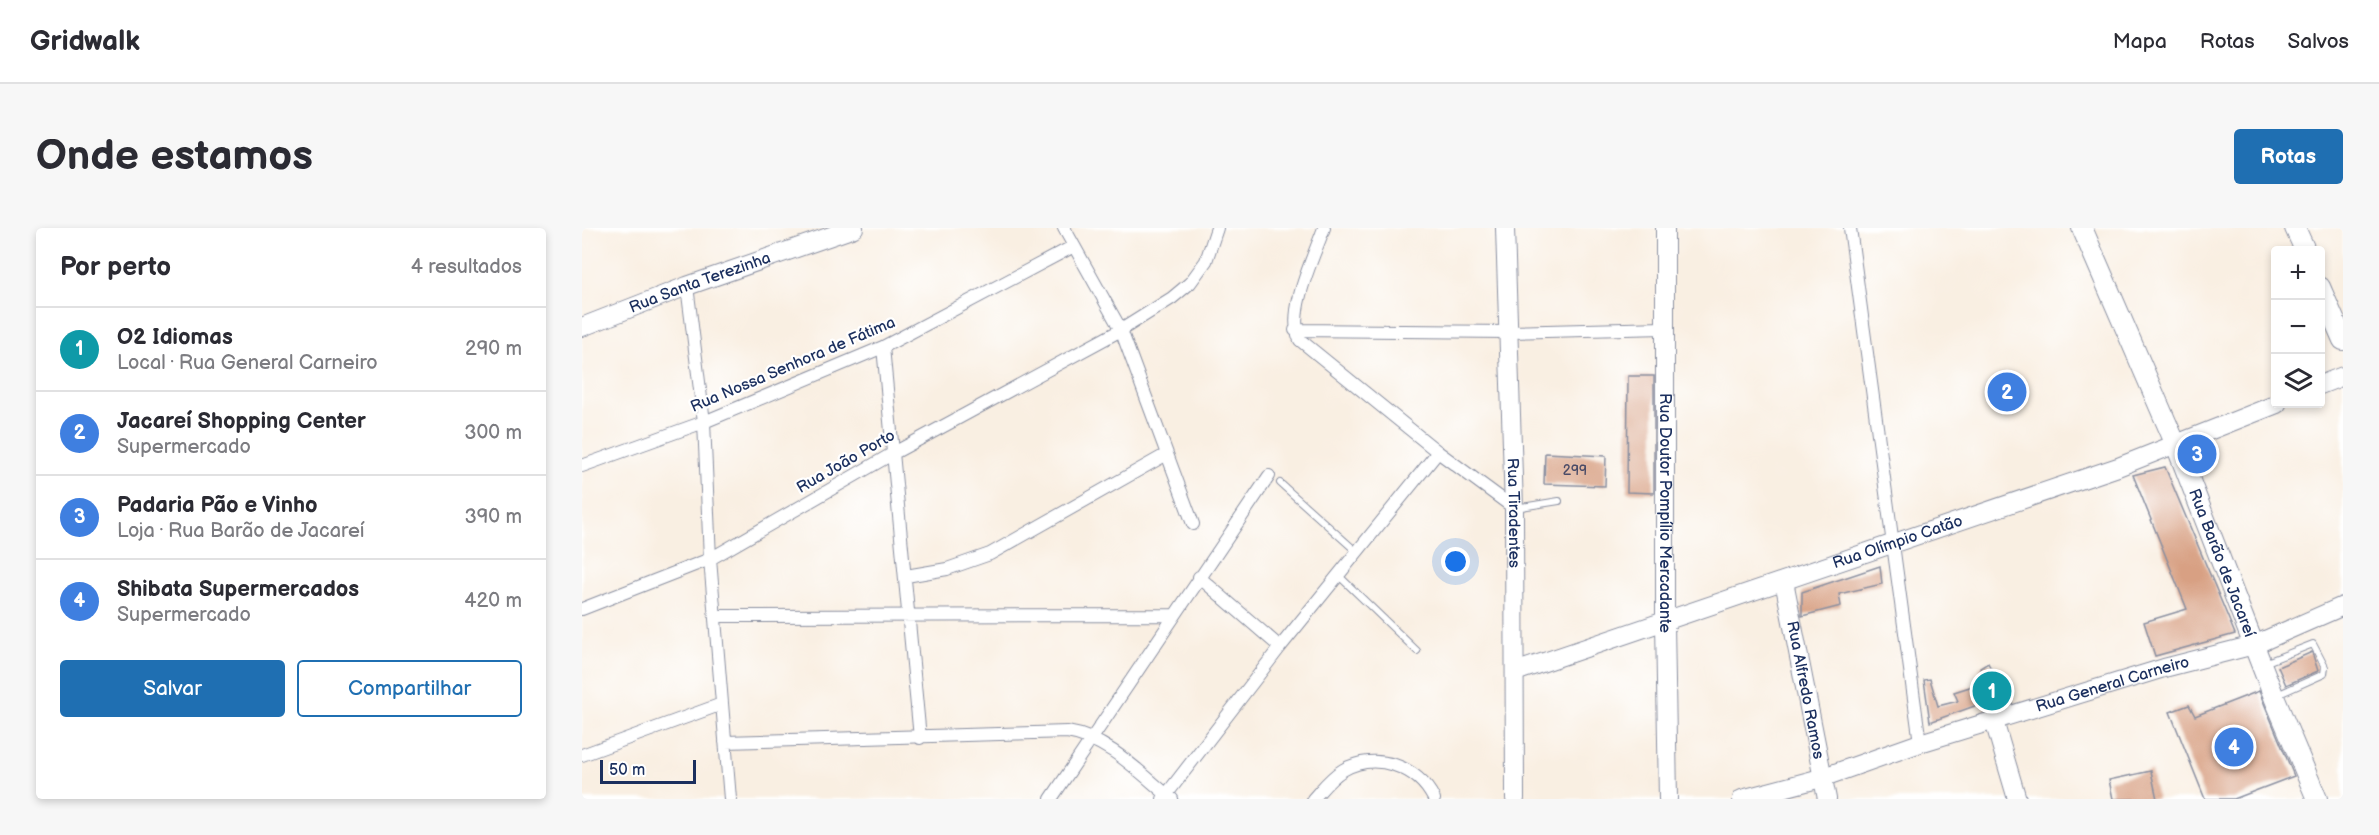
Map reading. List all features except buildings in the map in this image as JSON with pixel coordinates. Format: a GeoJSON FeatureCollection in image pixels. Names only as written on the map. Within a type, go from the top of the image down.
{"type":"FeatureCollection","features":[{"type":"Feature","properties":{"kind":"main road","name":"Rua Santa Terezinha"},"geometry":{"type":"LineString","coordinates":[[582,327],[687,286],[854,228]]}},
{"type":"Feature","properties":{"kind":"main road","name":"Rua Tiradentes"},"geometry":{"type":"LineString","coordinates":[[1505,228],[1514,508],[1515,799]]}},
{"type":"Feature","properties":{"kind":"main road","name":"Rua Doutor Pompílio Mercadante"},"geometry":{"type":"LineString","coordinates":[[1665,228],[1665,623],[1668,799]]}},
{"type":"Feature","properties":{"kind":"main road","name":"Rua Barão de Jacareí"},"geometry":{"type":"LineString","coordinates":[[2082,228],[2176,445],[2274,697],[2317,799]]}},
{"type":"Feature","properties":{"kind":"main road"},"geometry":{"type":"LineString","coordinates":[[2295,228],[2303,246]]}},
{"type":"Feature","properties":{"kind":"main road"},"geometry":{"type":"LineString","coordinates":[[2325,299],[2343,340]]}},
{"type":"Feature","properties":{"kind":"main road"},"geometry":{"type":"LineString","coordinates":[[2325,383],[2343,376]]}},
{"type":"Feature","properties":{"kind":"main road","name":"Rua Olímpio Catão"},"geometry":{"type":"LineString","coordinates":[[1515,672],[1892,545],[2176,445],[2271,406]]}},
{"type":"Feature","properties":{"kind":"main road","name":"Rua Alfredo Ramos"},"geometry":{"type":"LineString","coordinates":[[1784,581],[1827,799]]}},
{"type":"Feature","properties":{"kind":"main road","name":"Rua General Carneiro"},"geometry":{"type":"LineString","coordinates":[[1742,799],[1821,777],[1920,743],[2164,668],[2254,645],[2343,606]]}},
{"type":"Feature","properties":{"kind":"main road"},"geometry":{"type":"LineString","coordinates":[[1994,721],[2017,799]]}},
{"type":"Feature","properties":{"kind":"street"},"geometry":{"type":"LineString","coordinates":[[1064,228],[1121,330],[1193,524]]}},
{"type":"Feature","properties":{"kind":"street","name":"Rua João Porto"},"geometry":{"type":"LineString","coordinates":[[582,609],[710,560],[892,454],[1121,330],[1172,298],[1190,283],[1206,261],[1216,228]]}},
{"type":"Feature","properties":{"kind":"street"},"geometry":{"type":"LineString","coordinates":[[1324,228],[1296,312],[1295,330],[1307,348],[1438,452],[1514,508]]}},
{"type":"Feature","properties":{"kind":"street"},"geometry":{"type":"LineString","coordinates":[[1850,228],[1920,743]]}},
{"type":"Feature","properties":{"kind":"street","name":"Rua Nossa Senhora de Fátima"},"geometry":{"type":"LineString","coordinates":[[582,466],[704,422],[883,347],[1074,246]]}},
{"type":"Feature","properties":{"kind":"street"},"geometry":{"type":"LineString","coordinates":[[687,286],[704,422],[710,560],[730,799]]}},
{"type":"Feature","properties":{"kind":"street"},"geometry":{"type":"LineString","coordinates":[[1295,330],[1509,332],[1664,328]]}},
{"type":"Feature","properties":{"kind":"street"},"geometry":{"type":"LineString","coordinates":[[883,347],[920,738]]}},
{"type":"Feature","properties":{"kind":"street"},"geometry":{"type":"LineString","coordinates":[[725,742],[1067,732],[1092,739],[1108,747],[1167,797],[1280,647],[1438,452]]}},
{"type":"Feature","properties":{"kind":"street"},"geometry":{"type":"LineString","coordinates":[[906,576],[947,569],[990,554],[1167,454]]}},
{"type":"Feature","properties":{"kind":"street"},"geometry":{"type":"LineString","coordinates":[[1052,799],[1173,615],[1274,479]]}},
{"type":"Feature","properties":{"kind":"street"},"geometry":{"type":"LineString","coordinates":[[1199,578],[1280,647]]}},
{"type":"Feature","properties":{"kind":"street"},"geometry":{"type":"LineString","coordinates":[[715,616],[1173,615]]}},
{"type":"Feature","properties":{"kind":"street"},"geometry":{"type":"LineString","coordinates":[[582,755],[722,704]]}},
{"type":"Feature","properties":{"kind":"street"},"geometry":{"type":"LineString","coordinates":[[1313,799],[1344,769],[1375,761],[1403,768],[1417,776],[1428,787],[1434,799]]}},
{"type":"Feature","properties":{"kind":"lane"},"geometry":{"type":"LineString","coordinates":[[1274,479],[1357,552]]}},
{"type":"Feature","properties":{"kind":"lane"},"geometry":{"type":"LineString","coordinates":[[1514,508],[1559,501]]}},
{"type":"Feature","properties":{"kind":"lane"},"geometry":{"type":"LineString","coordinates":[[1338,574],[1417,651]]}},
{"type":"Feature","properties":{"kind":"lane"},"geometry":{"type":"LineString","coordinates":[[2261,664],[2313,644],[2323,660],[2324,674],[2274,697]]}},
{"type":"Feature","properties":{"kind":"place","name":"Jacareí Shopping Center"},"geometry":{"type":"Point","coordinates":[2007,392]}},
{"type":"Feature","properties":{"kind":"place","name":"Padaria Pão e Vinho"},"geometry":{"type":"Point","coordinates":[2197,454]}},
{"type":"Feature","properties":{"kind":"place","name":"O2 Idiomas"},"geometry":{"type":"Point","coordinates":[1992,691]}},
{"type":"Feature","properties":{"kind":"place","name":"Shibata Supermercados"},"geometry":{"type":"Point","coordinates":[2234,747]}}]}
